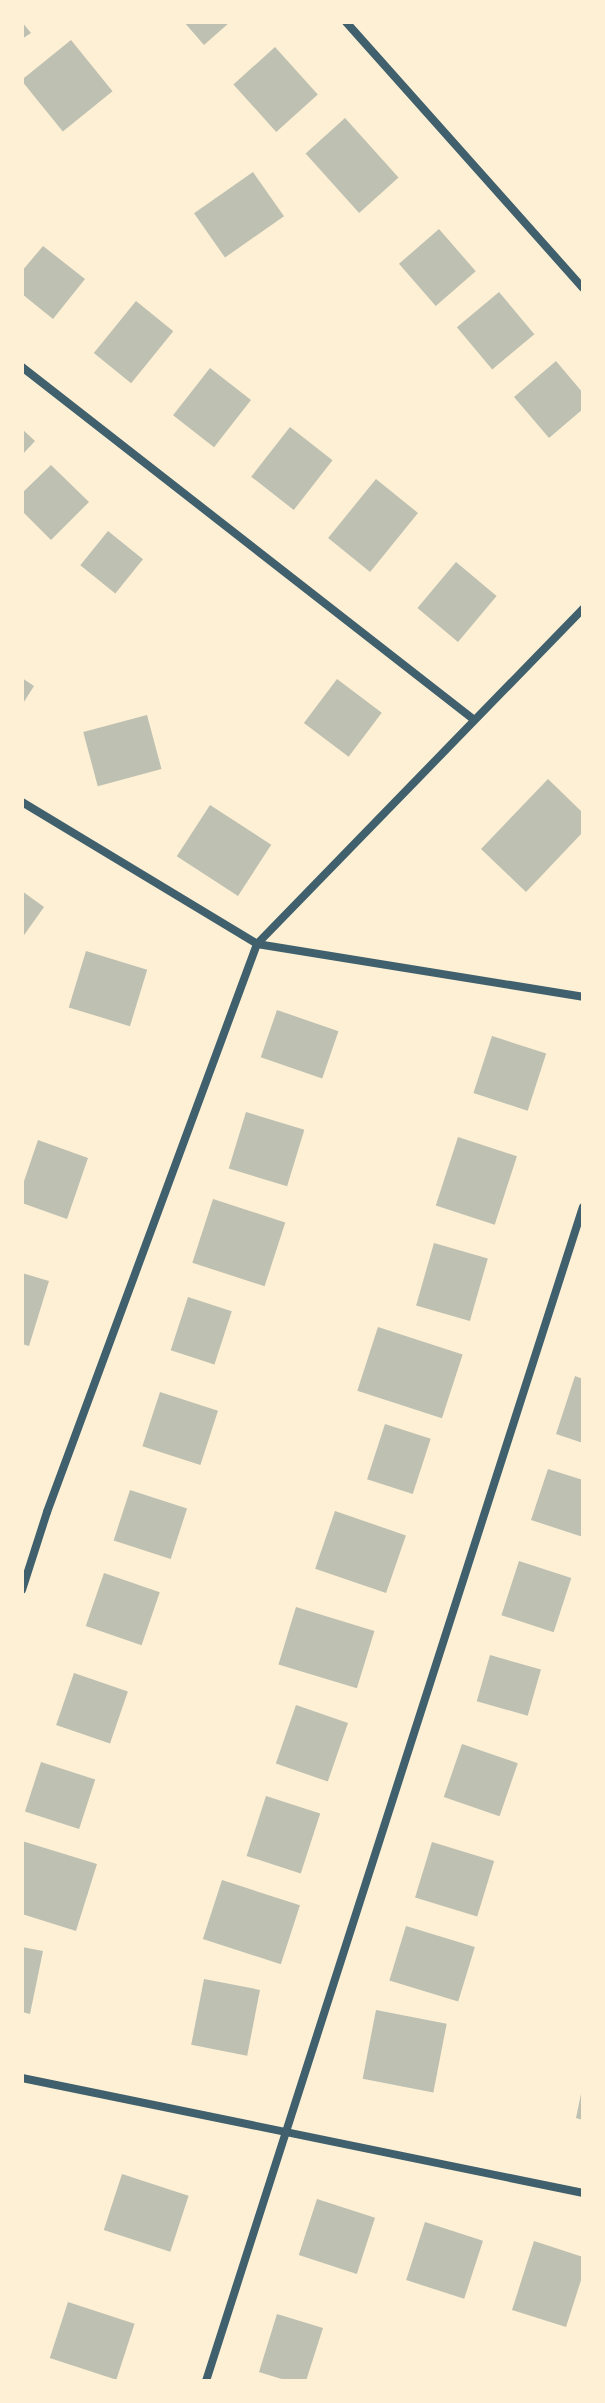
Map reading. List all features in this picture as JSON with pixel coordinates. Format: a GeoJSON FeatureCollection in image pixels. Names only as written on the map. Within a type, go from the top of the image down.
{"type":"FeatureCollection","features":[{"type":"Feature","properties":{"kind":"street"},"geometry":{"type":"LineString","coordinates":[[346,22],[583,288]]}},
{"type":"Feature","properties":{"kind":"street"},"geometry":{"type":"LineString","coordinates":[[22,367],[473,719]]}},
{"type":"Feature","properties":{"kind":"street"},"geometry":{"type":"LineString","coordinates":[[22,1590],[47,1512],[257,944],[583,609]]}},
{"type":"Feature","properties":{"kind":"street"},"geometry":{"type":"LineString","coordinates":[[22,802],[257,944],[583,997]]}},
{"type":"Feature","properties":{"kind":"street"},"geometry":{"type":"LineString","coordinates":[[206,2381],[583,1207]]}},
{"type":"Feature","properties":{"kind":"street"},"geometry":{"type":"LineString","coordinates":[[22,2078],[583,2193]]}},
{"type":"Feature","properties":{"kind":"building"},"geometry":{"type":"Polygon","coordinates":[[[22,22],[31,33],[22,39],[22,22]]]}},
{"type":"Feature","properties":{"kind":"building"},"geometry":{"type":"Polygon","coordinates":[[[184,22],[230,22],[204,45],[184,22]]]}},
{"type":"Feature","properties":{"kind":"building"},"geometry":{"type":"Polygon","coordinates":[[[71,40],[113,91],[63,132],[22,80],[71,40]]]}},
{"type":"Feature","properties":{"kind":"building"},"geometry":{"type":"Polygon","coordinates":[[[275,47],[318,95],[276,132],[233,84],[275,47]]]}},
{"type":"Feature","properties":{"kind":"building"},"geometry":{"type":"Polygon","coordinates":[[[345,118],[399,177],[359,213],[306,153],[345,118]]]}},
{"type":"Feature","properties":{"kind":"building"},"geometry":{"type":"Polygon","coordinates":[[[253,172],[284,216],[225,258],[194,213],[253,172]]]}},
{"type":"Feature","properties":{"kind":"building"},"geometry":{"type":"Polygon","coordinates":[[[439,229],[476,271],[436,306],[399,264],[439,229]]]}},
{"type":"Feature","properties":{"kind":"building"},"geometry":{"type":"Polygon","coordinates":[[[43,246],[85,279],[53,319],[22,294],[22,271],[43,246]]]}},
{"type":"Feature","properties":{"kind":"building"},"geometry":{"type":"Polygon","coordinates":[[[499,292],[534,334],[492,369],[457,327],[499,292]]]}},
{"type":"Feature","properties":{"kind":"building"},"geometry":{"type":"Polygon","coordinates":[[[136,301],[173,331],[131,383],[94,353],[136,301]]]}},
{"type":"Feature","properties":{"kind":"building"},"geometry":{"type":"Polygon","coordinates":[[[556,361],[583,393],[583,409],[549,438],[514,397],[556,361]]]}},
{"type":"Feature","properties":{"kind":"building"},"geometry":{"type":"Polygon","coordinates":[[[210,368],[251,400],[214,447],[173,415],[210,368]]]}},
{"type":"Feature","properties":{"kind":"building"},"geometry":{"type":"Polygon","coordinates":[[[290,427],[333,460],[294,510],[251,477],[290,427]]]}},
{"type":"Feature","properties":{"kind":"building"},"geometry":{"type":"Polygon","coordinates":[[[22,429],[35,441],[22,455],[22,429]]]}},
{"type":"Feature","properties":{"kind":"building"},"geometry":{"type":"Polygon","coordinates":[[[51,465],[89,502],[51,540],[22,511],[22,493],[51,465]]]}},
{"type":"Feature","properties":{"kind":"building"},"geometry":{"type":"Polygon","coordinates":[[[376,479],[418,513],[370,572],[328,538],[376,479]]]}},
{"type":"Feature","properties":{"kind":"building"},"geometry":{"type":"Polygon","coordinates":[[[108,531],[143,559],[115,594],[80,565],[108,531]]]}},
{"type":"Feature","properties":{"kind":"building"},"geometry":{"type":"Polygon","coordinates":[[[456,562],[497,596],[458,642],[417,608],[456,562]]]}},
{"type":"Feature","properties":{"kind":"building"},"geometry":{"type":"Polygon","coordinates":[[[22,678],[34,686],[22,705],[22,678]]]}},
{"type":"Feature","properties":{"kind":"building"},"geometry":{"type":"Polygon","coordinates":[[[337,679],[382,713],[349,757],[304,723],[337,679]]]}},
{"type":"Feature","properties":{"kind":"building"},"geometry":{"type":"Polygon","coordinates":[[[147,715],[161,769],[98,786],[83,732],[147,715]]]}},
{"type":"Feature","properties":{"kind":"building"},"geometry":{"type":"Polygon","coordinates":[[[548,779],[583,813],[583,832],[526,892],[481,849],[548,779]]]}},
{"type":"Feature","properties":{"kind":"building"},"geometry":{"type":"Polygon","coordinates":[[[210,805],[271,845],[238,896],[177,856],[210,805]]]}},
{"type":"Feature","properties":{"kind":"building"},"geometry":{"type":"Polygon","coordinates":[[[22,891],[44,907],[22,938],[22,891]]]}},
{"type":"Feature","properties":{"kind":"building"},"geometry":{"type":"Polygon","coordinates":[[[86,951],[147,970],[130,1026],[69,1007],[86,951]]]}},
{"type":"Feature","properties":{"kind":"building"},"geometry":{"type":"Polygon","coordinates":[[[277,1010],[338,1031],[322,1078],[261,1057],[277,1010]]]}},
{"type":"Feature","properties":{"kind":"building"},"geometry":{"type":"Polygon","coordinates":[[[492,1036],[546,1054],[528,1111],[473,1093],[492,1036]]]}},
{"type":"Feature","properties":{"kind":"building"},"geometry":{"type":"Polygon","coordinates":[[[246,1112],[304,1130],[287,1186],[229,1168],[246,1112]]]}},
{"type":"Feature","properties":{"kind":"building"},"geometry":{"type":"Polygon","coordinates":[[[458,1137],[517,1156],[495,1225],[436,1205],[458,1137]]]}},
{"type":"Feature","properties":{"kind":"building"},"geometry":{"type":"Polygon","coordinates":[[[38,1140],[88,1158],[67,1219],[22,1203],[22,1187],[38,1140]]]}},
{"type":"Feature","properties":{"kind":"building"},"geometry":{"type":"Polygon","coordinates":[[[213,1199],[285,1222],[265,1286],[192,1263],[213,1199]]]}},
{"type":"Feature","properties":{"kind":"building"},"geometry":{"type":"Polygon","coordinates":[[[434,1243],[488,1258],[470,1321],[416,1305],[434,1243]]]}},
{"type":"Feature","properties":{"kind":"building"},"geometry":{"type":"Polygon","coordinates":[[[22,1273],[49,1281],[29,1346],[22,1344],[22,1273]]]}},
{"type":"Feature","properties":{"kind":"building"},"geometry":{"type":"Polygon","coordinates":[[[188,1297],[232,1311],[214,1364],[171,1350],[188,1297]]]}},
{"type":"Feature","properties":{"kind":"building"},"geometry":{"type":"Polygon","coordinates":[[[378,1327],[463,1355],[442,1418],[357,1391],[378,1327]]]}},
{"type":"Feature","properties":{"kind":"building"},"geometry":{"type":"Polygon","coordinates":[[[575,1376],[583,1379],[583,1443],[556,1434],[575,1376]]]}},
{"type":"Feature","properties":{"kind":"building"},"geometry":{"type":"Polygon","coordinates":[[[160,1392],[218,1411],[200,1465],[142,1446],[160,1392]]]}},
{"type":"Feature","properties":{"kind":"building"},"geometry":{"type":"Polygon","coordinates":[[[385,1424],[431,1439],[413,1494],[367,1479],[385,1424]]]}},
{"type":"Feature","properties":{"kind":"building"},"geometry":{"type":"Polygon","coordinates":[[[548,1469],[583,1480],[583,1537],[531,1520],[548,1469]]]}},
{"type":"Feature","properties":{"kind":"building"},"geometry":{"type":"Polygon","coordinates":[[[130,1490],[187,1509],[171,1559],[114,1540],[130,1490]]]}},
{"type":"Feature","properties":{"kind":"building"},"geometry":{"type":"Polygon","coordinates":[[[335,1511],[406,1535],[386,1593],[315,1569],[335,1511]]]}},
{"type":"Feature","properties":{"kind":"building"},"geometry":{"type":"Polygon","coordinates":[[[519,1561],[571,1578],[554,1632],[501,1615],[519,1561]]]}},
{"type":"Feature","properties":{"kind":"building"},"geometry":{"type":"Polygon","coordinates":[[[104,1573],[160,1592],[142,1645],[86,1626],[104,1573]]]}},
{"type":"Feature","properties":{"kind":"building"},"geometry":{"type":"Polygon","coordinates":[[[296,1607],[374,1631],[357,1688],[278,1664],[296,1607]]]}},
{"type":"Feature","properties":{"kind":"building"},"geometry":{"type":"Polygon","coordinates":[[[490,1655],[541,1670],[528,1716],[477,1701],[490,1655]]]}},
{"type":"Feature","properties":{"kind":"building"},"geometry":{"type":"Polygon","coordinates":[[[74,1673],[128,1692],[110,1744],[56,1725],[74,1673]]]}},
{"type":"Feature","properties":{"kind":"building"},"geometry":{"type":"Polygon","coordinates":[[[296,1705],[348,1723],[328,1782],[276,1764],[296,1705]]]}},
{"type":"Feature","properties":{"kind":"building"},"geometry":{"type":"Polygon","coordinates":[[[462,1744],[518,1763],[500,1816],[444,1797],[462,1744]]]}},
{"type":"Feature","properties":{"kind":"building"},"geometry":{"type":"Polygon","coordinates":[[[41,1762],[95,1780],[79,1829],[25,1811],[41,1762]]]}},
{"type":"Feature","properties":{"kind":"building"},"geometry":{"type":"Polygon","coordinates":[[[266,1796],[320,1814],[301,1874],[247,1856],[266,1796]]]}},
{"type":"Feature","properties":{"kind":"building"},"geometry":{"type":"Polygon","coordinates":[[[22,1841],[97,1864],[76,1931],[22,1914],[22,1841]]]}},
{"type":"Feature","properties":{"kind":"building"},"geometry":{"type":"Polygon","coordinates":[[[432,1842],[494,1861],[477,1916],[415,1897],[432,1842]]]}},
{"type":"Feature","properties":{"kind":"building"},"geometry":{"type":"Polygon","coordinates":[[[222,1880],[300,1905],[281,1964],[203,1939],[222,1880]]]}},
{"type":"Feature","properties":{"kind":"building"},"geometry":{"type":"Polygon","coordinates":[[[406,1926],[475,1947],[458,2002],[389,1981],[406,1926]]]}},
{"type":"Feature","properties":{"kind":"building"},"geometry":{"type":"Polygon","coordinates":[[[22,1947],[43,1951],[30,2014],[22,2012],[22,1947]]]}},
{"type":"Feature","properties":{"kind":"building"},"geometry":{"type":"Polygon","coordinates":[[[204,1979],[260,1990],[247,2056],[191,2045],[204,1979]]]}},
{"type":"Feature","properties":{"kind":"building"},"geometry":{"type":"Polygon","coordinates":[[[376,2010],[447,2024],[433,2092],[363,2079],[376,2010]]]}},
{"type":"Feature","properties":{"kind":"building"},"geometry":{"type":"Polygon","coordinates":[[[583,2089],[583,2120],[576,2118],[583,2089]]]}},
{"type":"Feature","properties":{"kind":"building"},"geometry":{"type":"Polygon","coordinates":[[[122,2174],[189,2196],[170,2252],[104,2230],[122,2174]]]}},
{"type":"Feature","properties":{"kind":"building"},"geometry":{"type":"Polygon","coordinates":[[[317,2199],[375,2218],[357,2274],[299,2255],[317,2199]]]}},
{"type":"Feature","properties":{"kind":"building"},"geometry":{"type":"Polygon","coordinates":[[[425,2222],[483,2241],[464,2299],[406,2280],[425,2222]]]}},
{"type":"Feature","properties":{"kind":"building"},"geometry":{"type":"Polygon","coordinates":[[[534,2241],[583,2257],[583,2274],[566,2327],[512,2310],[534,2241]]]}},
{"type":"Feature","properties":{"kind":"building"},"geometry":{"type":"Polygon","coordinates":[[[68,2302],[135,2324],[116,2380],[50,2358],[68,2302]]]}},
{"type":"Feature","properties":{"kind":"building"},"geometry":{"type":"Polygon","coordinates":[[[277,2314],[323,2328],[306,2381],[288,2381],[259,2372],[277,2314]]]}}]}
